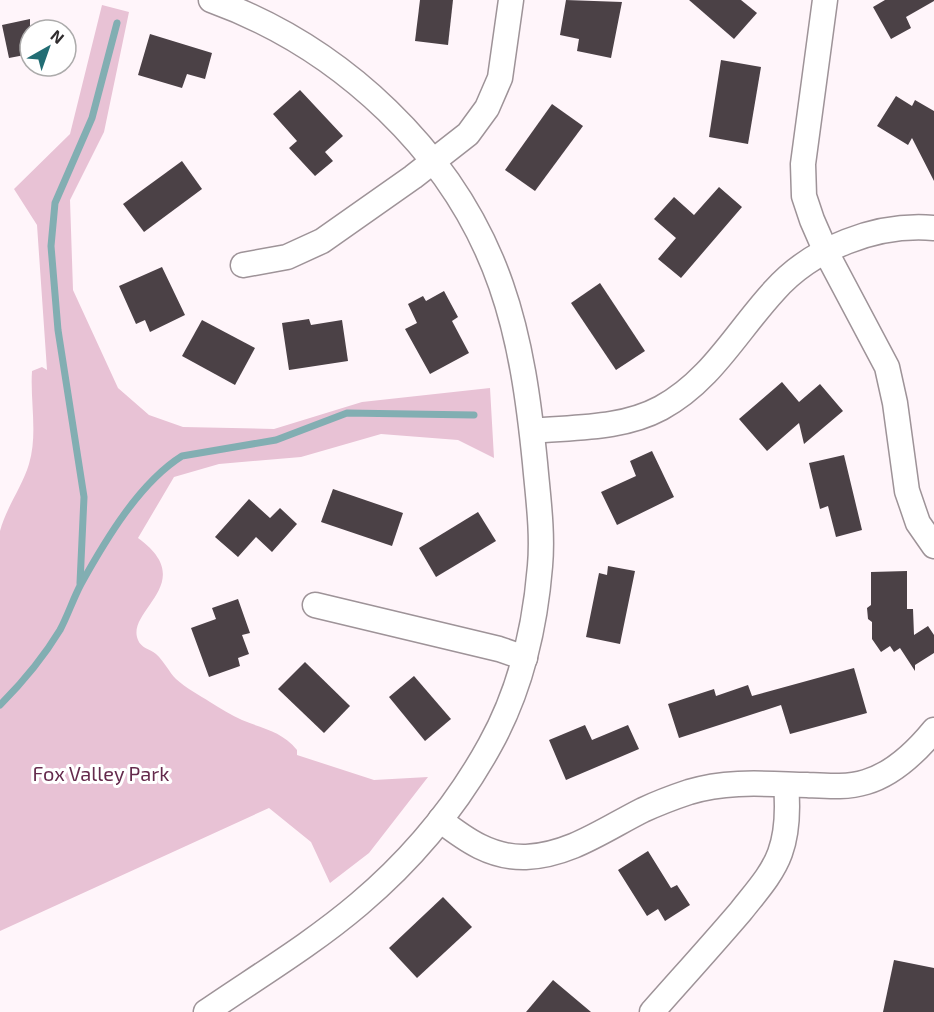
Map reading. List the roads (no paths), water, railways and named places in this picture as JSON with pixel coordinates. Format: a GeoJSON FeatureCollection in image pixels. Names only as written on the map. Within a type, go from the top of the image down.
{"type":"FeatureCollection","features":[{"type":"Feature","properties":{"kind":"street"},"geometry":{"type":"LineString","coordinates":[[206,1012],[339,921],[404,861],[440,820],[479,764],[498,730],[525,658],[540,565],[540,529],[532,431],[522,366],[502,286],[470,217],[433,162],[389,112],[333,64],[259,19],[211,0]]}},
{"type":"Feature","properties":{"kind":"street"},"geometry":{"type":"LineString","coordinates":[[243,265],[287,257],[322,241],[433,162],[468,134],[488,108],[500,78],[511,0]]}},
{"type":"Feature","properties":{"kind":"street"},"geometry":{"type":"LineString","coordinates":[[825,0],[809,110],[803,164],[803,188],[812,220],[826,252],[887,367],[895,403],[907,491],[918,523],[934,546]]}},
{"type":"Feature","properties":{"kind":"street"},"geometry":{"type":"LineString","coordinates":[[532,431],[615,423],[635,419],[663,407],[690,388],[712,366],[781,284],[808,262],[849,241],[883,231],[911,227],[934,228]]}},
{"type":"Feature","properties":{"kind":"street"},"geometry":{"type":"LineString","coordinates":[[315,604],[499,649],[525,658]]}},
{"type":"Feature","properties":{"kind":"street"},"geometry":{"type":"LineString","coordinates":[[440,820],[462,838],[493,853],[524,857],[545,855],[584,842],[643,810],[692,791],[738,783],[834,786],[867,782],[899,764],[934,730]]}},
{"type":"Feature","properties":{"kind":"street"},"geometry":{"type":"LineString","coordinates":[[652,1012],[723,933],[760,888],[775,864],[786,828],[788,811],[786,785]]}},
{"type":"Feature","properties":{"kind":"waterway"},"geometry":{"type":"LineString","coordinates":[[80,583],[84,497],[58,330],[51,246],[55,203],[92,118],[117,23]]}},
{"type":"Feature","properties":{"kind":"waterway"},"geometry":{"type":"LineString","coordinates":[[0,705],[17,688],[53,640],[81,584],[124,514],[151,481],[182,456],[276,440],[347,413],[474,415]]}},
{"type":"Feature","properties":{"kind":"park label","name":"Fox Valley Park"},"geometry":{"type":"Point","coordinates":[101,774]}}]}
